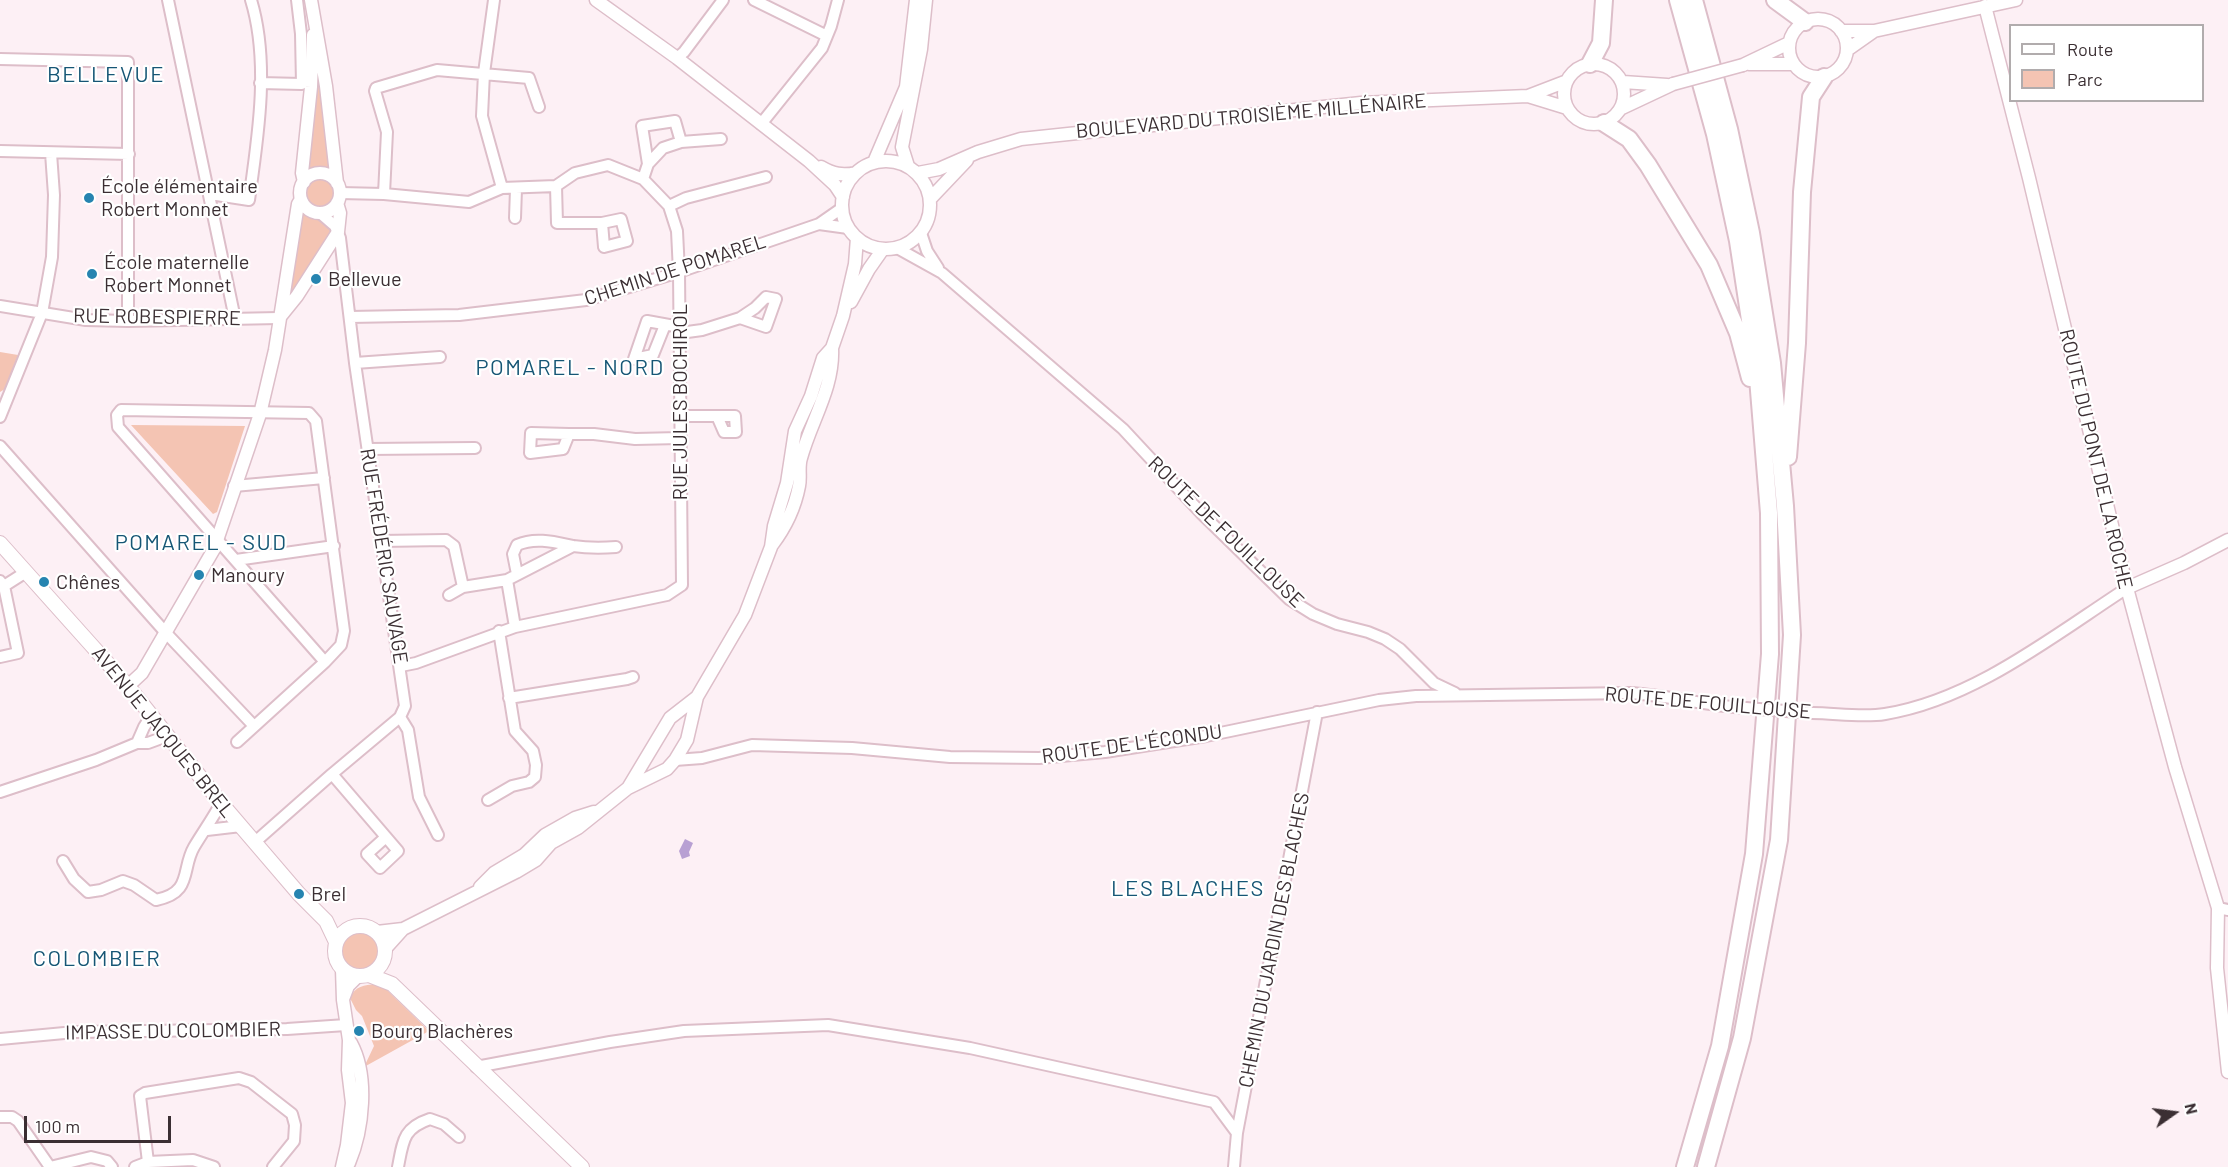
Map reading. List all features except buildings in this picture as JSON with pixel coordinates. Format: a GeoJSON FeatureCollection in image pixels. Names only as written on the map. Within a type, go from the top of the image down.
{"type":"FeatureCollection","features":[{"type":"Feature","properties":{"kind":"highway"},"geometry":{"type":"LineString","coordinates":[[1590,64],[1601,43],[1604,0]]}},
{"type":"Feature","properties":{"kind":"highway"},"geometry":{"type":"LineString","coordinates":[[1678,0],[1715,134],[1738,241],[1758,366],[1769,513],[1770,654],[1754,854],[1720,1046],[1685,1167]]}},
{"type":"Feature","properties":{"kind":"highway"},"geometry":{"type":"LineString","coordinates":[[1694,0],[1729,129],[1751,233],[1772,363],[1785,506],[1792,635],[1779,840],[1742,1038],[1706,1167]]}},
{"type":"Feature","properties":{"kind":"highway"},"geometry":{"type":"LineString","coordinates":[[1775,0],[1805,22]]}},
{"type":"Feature","properties":{"kind":"highway"},"geometry":{"type":"LineString","coordinates":[[1785,506],[1797,343],[1802,192],[1810,98],[1824,77]]}},
{"type":"Feature","properties":{"kind":"highway"},"geometry":{"type":"LineString","coordinates":[[1604,123],[1629,139],[1648,165],[1708,264],[1738,333],[1764,435]]}},
{"type":"Feature","properties":{"kind":"main road","name":"AVENUE JACQUES BREL"},"geometry":{"type":"LineString","coordinates":[[1,547],[128,686],[231,815],[299,894],[326,921],[336,942]]}},
{"type":"Feature","properties":{"kind":"main road","name":"AVENUE JACQUES BREL"},"geometry":{"type":"LineString","coordinates":[[326,921],[348,929]]}},
{"type":"Feature","properties":{"kind":"main road"},"geometry":{"type":"LineString","coordinates":[[392,984],[384,943],[377,932],[363,926],[348,929],[336,942],[335,956],[342,969],[392,984],[582,1167]]}},
{"type":"Feature","properties":{"kind":"main road"},"geometry":{"type":"LineString","coordinates":[[363,976],[378,969],[385,955]]}},
{"type":"Feature","properties":{"kind":"street"},"geometry":{"type":"LineString","coordinates":[[168,0],[235,320]]}},
{"type":"Feature","properties":{"kind":"street"},"geometry":{"type":"LineString","coordinates":[[210,194],[249,200],[257,143],[260,83],[256,18],[251,0]]}},
{"type":"Feature","properties":{"kind":"street"},"geometry":{"type":"LineString","coordinates":[[260,83],[302,84],[301,34],[297,0]]}},
{"type":"Feature","properties":{"kind":"street"},"geometry":{"type":"LineString","coordinates":[[279,318],[297,297],[338,232],[340,213],[327,86],[311,0]]}},
{"type":"Feature","properties":{"kind":"street"},"geometry":{"type":"LineString","coordinates":[[494,0],[484,73],[482,116],[502,188]]}},
{"type":"Feature","properties":{"kind":"street"},"geometry":{"type":"LineString","coordinates":[[596,0],[677,58],[809,161],[835,185],[848,228],[865,244],[884,249],[906,245],[921,233],[930,211],[927,189],[913,170],[902,147],[921,50],[926,0]]}},
{"type":"Feature","properties":{"kind":"street"},"geometry":{"type":"LineString","coordinates":[[677,58],[723,0]]}},
{"type":"Feature","properties":{"kind":"street"},"geometry":{"type":"LineString","coordinates":[[754,0],[827,36]]}},
{"type":"Feature","properties":{"kind":"street"},"geometry":{"type":"LineString","coordinates":[[761,124],[816,58],[827,36],[838,0]]}},
{"type":"Feature","properties":{"kind":"street"},"geometry":{"type":"LineString","coordinates":[[874,162],[910,73],[916,0]]}},
{"type":"Feature","properties":{"kind":"street"},"geometry":{"type":"LineString","coordinates":[[1841,31],[1874,31],[2016,0]]}},
{"type":"Feature","properties":{"kind":"street","name":"ROUTE DU PONT DE LA ROCHE"},"geometry":{"type":"LineString","coordinates":[[1985,6],[2009,100]]}},
{"type":"Feature","properties":{"kind":"street"},"geometry":{"type":"LineString","coordinates":[[304,182],[302,173],[311,87],[313,13]]}},
{"type":"Feature","properties":{"kind":"street"},"geometry":{"type":"LineString","coordinates":[[1825,20],[1841,31],[1846,40],[1847,50],[1840,68],[1824,77],[1807,76],[1793,64],[1789,42],[1792,34],[1805,22],[1825,20]]}},
{"type":"Feature","properties":{"kind":"street"},"geometry":{"type":"LineString","coordinates":[[1847,50],[1874,31]]}},
{"type":"Feature","properties":{"kind":"street"},"geometry":{"type":"LineString","coordinates":[[1622,108],[1671,85],[1746,64],[1789,42]]}},
{"type":"Feature","properties":{"kind":"street"},"geometry":{"type":"LineString","coordinates":[[0,59],[128,62],[128,321]]}},
{"type":"Feature","properties":{"kind":"street"},"geometry":{"type":"LineString","coordinates":[[1590,64],[1600,64],[1610,68],[1623,82],[1625,100],[1622,108],[1611,120],[1604,123],[1587,124],[1572,115],[1564,100],[1567,81],[1572,73],[1590,64]]}},
{"type":"Feature","properties":{"kind":"street"},"geometry":{"type":"LineString","coordinates":[[1746,64],[1793,64]]}},
{"type":"Feature","properties":{"kind":"street"},"geometry":{"type":"LineString","coordinates":[[384,194],[387,132],[375,91],[376,87],[437,70],[529,78],[539,106]]}},
{"type":"Feature","properties":{"kind":"street","name":"BOULEVARD DU TROISIÈME MILLÉNAIRE"},"geometry":{"type":"LineString","coordinates":[[913,170],[939,169],[978,152],[1021,139],[1361,103],[1528,96],[1567,81]]}},
{"type":"Feature","properties":{"kind":"street"},"geometry":{"type":"LineString","coordinates":[[1623,82],[1671,85]]}},
{"type":"Feature","properties":{"kind":"street","name":"BOULEVARD DU TROISIÈME MILLÉNAIRE"},"geometry":{"type":"LineString","coordinates":[[1528,96],[1568,108]]}},
{"type":"Feature","properties":{"kind":"street","name":"ROUTE DU PONT DE LA ROCHE"},"geometry":{"type":"LineString","coordinates":[[2010,102],[2127,588],[2175,767],[2223,909],[2217,968],[2228,1072]]}},
{"type":"Feature","properties":{"kind":"street"},"geometry":{"type":"LineString","coordinates":[[648,164],[642,126],[675,121],[681,142]]}},
{"type":"Feature","properties":{"kind":"street"},"geometry":{"type":"LineString","coordinates":[[643,179],[648,164],[663,148],[681,142],[721,139]]}},
{"type":"Feature","properties":{"kind":"street"},"geometry":{"type":"LineString","coordinates":[[0,151],[129,154]]}},
{"type":"Feature","properties":{"kind":"street","name":"BOULEVARD DU TROISIÈME MILLÉNAIRE"},"geometry":{"type":"LineString","coordinates":[[930,199],[952,174],[978,152]]}},
{"type":"Feature","properties":{"kind":"street"},"geometry":{"type":"LineString","coordinates":[[1,410],[42,313],[52,257],[54,195],[51,153]]}},
{"type":"Feature","properties":{"kind":"street"},"geometry":{"type":"LineString","coordinates":[[809,161],[832,173],[842,175],[856,173]]}},
{"type":"Feature","properties":{"kind":"street"},"geometry":{"type":"LineString","coordinates":[[842,202],[850,180],[856,173],[874,162],[891,161],[913,170]]}},
{"type":"Feature","properties":{"kind":"street","name":"RUE JULES BOCHIROL"},"geometry":{"type":"LineString","coordinates":[[338,193],[384,194],[469,202],[502,188],[556,186],[575,173],[608,165],[643,179],[669,206],[677,231],[682,585],[667,595],[515,627],[416,663],[401,666]]}},
{"type":"Feature","properties":{"kind":"street"},"geometry":{"type":"LineString","coordinates":[[128,686],[142,673],[214,549],[260,414],[275,350],[298,204],[301,199],[301,187],[312,175],[323,174],[333,178],[338,193],[330,210],[320,213]]}},
{"type":"Feature","properties":{"kind":"street"},"geometry":{"type":"LineString","coordinates":[[669,206],[686,198],[766,177]]}},
{"type":"Feature","properties":{"kind":"street"},"geometry":{"type":"LineString","coordinates":[[556,186],[557,223],[602,224]]}},
{"type":"Feature","properties":{"kind":"street"},"geometry":{"type":"LineString","coordinates":[[515,218],[516,189]]}},
{"type":"Feature","properties":{"kind":"street"},"geometry":{"type":"LineString","coordinates":[[301,199],[308,209],[320,213],[331,221],[338,232]]}},
{"type":"Feature","properties":{"kind":"street","name":"CHEMIN DE POMAREL"},"geometry":{"type":"LineString","coordinates":[[350,317],[459,315],[586,300],[679,272],[819,224],[842,202]]}},
{"type":"Feature","properties":{"kind":"street","name":"CHEMIN DE POMAREL"},"geometry":{"type":"LineString","coordinates":[[819,224],[848,228]]}},
{"type":"Feature","properties":{"kind":"street","name":"RUE FRÉDÉRIC SAUVAGE"},"geometry":{"type":"LineString","coordinates":[[338,232],[355,363],[401,666],[405,706],[400,717]]}},
{"type":"Feature","properties":{"kind":"street","name":"ROUTE DE FOUILLOUSE"},"geometry":{"type":"LineString","coordinates":[[921,233],[927,251],[942,273]]}},
{"type":"Feature","properties":{"kind":"street"},"geometry":{"type":"LineString","coordinates":[[377,932],[403,929],[477,890],[494,873],[524,855],[545,835],[575,818],[598,811],[628,788],[667,769],[675,760],[687,740],[697,697],[745,615],[771,547],[774,526],[787,483],[795,431],[811,396],[823,358],[832,348],[843,316],[855,264],[857,238]]}},
{"type":"Feature","properties":{"kind":"street","name":"ROUTE DE FOUILLOUSE"},"geometry":{"type":"LineString","coordinates":[[897,248],[942,273],[1123,429],[1202,514],[1289,598],[1313,614],[1385,639],[1400,649],[1434,683],[1459,695],[1632,693],[1659,695],[1716,707],[1882,715],[1922,707],[1974,684],[2127,588],[2184,563],[2228,540]]}},
{"type":"Feature","properties":{"kind":"street"},"geometry":{"type":"LineString","coordinates":[[843,316],[869,269],[884,249]]}},
{"type":"Feature","properties":{"kind":"street","name":"RUE ROBESPIERRE"},"geometry":{"type":"LineString","coordinates":[[0,306],[86,320],[279,318]]}},
{"type":"Feature","properties":{"kind":"street"},"geometry":{"type":"LineString","coordinates":[[665,325],[680,330],[702,330],[740,318]]}},
{"type":"Feature","properties":{"kind":"street"},"geometry":{"type":"LineString","coordinates":[[355,363],[440,357]]}},
{"type":"Feature","properties":{"kind":"street"},"geometry":{"type":"LineString","coordinates":[[237,742],[325,662],[341,645],[344,632],[316,422],[309,413],[121,410],[117,415],[118,427],[325,662]]}},
{"type":"Feature","properties":{"kind":"street"},"geometry":{"type":"LineString","coordinates":[[680,416],[717,416]]}},
{"type":"Feature","properties":{"kind":"street"},"geometry":{"type":"LineString","coordinates":[[569,434],[594,434],[635,440],[680,438]]}},
{"type":"Feature","properties":{"kind":"street"},"geometry":{"type":"LineString","coordinates":[[0,446],[166,633],[254,726]]}},
{"type":"Feature","properties":{"kind":"street"},"geometry":{"type":"LineString","coordinates":[[368,449],[475,448]]}},
{"type":"Feature","properties":{"kind":"street"},"geometry":{"type":"LineString","coordinates":[[234,486],[324,478]]}},
{"type":"Feature","properties":{"kind":"street"},"geometry":{"type":"LineString","coordinates":[[381,541],[446,540],[454,546],[463,587]]}},
{"type":"Feature","properties":{"kind":"street"},"geometry":{"type":"LineString","coordinates":[[515,627],[512,577],[513,554],[517,545],[524,542],[552,541],[573,546],[615,547]]}},
{"type":"Feature","properties":{"kind":"street"},"geometry":{"type":"LineString","coordinates":[[236,560],[334,546]]}},
{"type":"Feature","properties":{"kind":"street"},"geometry":{"type":"LineString","coordinates":[[449,595],[463,587],[512,577],[573,546]]}},
{"type":"Feature","properties":{"kind":"street"},"geometry":{"type":"LineString","coordinates":[[0,657],[18,653],[2,583],[26,572]]}},
{"type":"Feature","properties":{"kind":"street"},"geometry":{"type":"LineString","coordinates":[[488,800],[512,786],[529,782],[535,777],[536,765],[533,751],[515,731],[500,632]]}},
{"type":"Feature","properties":{"kind":"street"},"geometry":{"type":"LineString","coordinates":[[509,698],[627,680],[633,677]]}},
{"type":"Feature","properties":{"kind":"street","name":"ROUTE DE L'ÉCONDU"},"geometry":{"type":"LineString","coordinates":[[675,760],[696,758],[752,745],[799,745],[950,757],[1039,758],[1105,752],[1206,736],[1378,700],[1459,695]]}},
{"type":"Feature","properties":{"kind":"street"},"geometry":{"type":"LineString","coordinates":[[628,788],[670,718],[697,697]]}},
{"type":"Feature","properties":{"kind":"street"},"geometry":{"type":"LineString","coordinates":[[681,710],[692,717]]}},
{"type":"Feature","properties":{"kind":"street","name":"CHEMIN DU JARDIN DES BLACHES"},"geometry":{"type":"LineString","coordinates":[[1234,1167],[1237,1132],[1317,712]]}},
{"type":"Feature","properties":{"kind":"street"},"geometry":{"type":"LineString","coordinates":[[137,743],[151,716]]}},
{"type":"Feature","properties":{"kind":"street"},"geometry":{"type":"LineString","coordinates":[[255,842],[400,717],[408,730],[418,797],[438,835]]}},
{"type":"Feature","properties":{"kind":"street"},"geometry":{"type":"LineString","coordinates":[[0,792],[96,760],[137,743],[148,743],[167,736]]}},
{"type":"Feature","properties":{"kind":"street"},"geometry":{"type":"LineString","coordinates":[[687,740],[696,758]]}},
{"type":"Feature","properties":{"kind":"street"},"geometry":{"type":"LineString","coordinates":[[640,768],[650,779]]}},
{"type":"Feature","properties":{"kind":"street"},"geometry":{"type":"LineString","coordinates":[[332,774],[386,837],[398,851],[380,868],[368,854],[386,837]]}},
{"type":"Feature","properties":{"kind":"street"},"geometry":{"type":"LineString","coordinates":[[63,861],[74,879],[88,892],[101,890],[123,881],[134,885],[156,900],[165,898],[185,882],[192,849],[207,830],[221,803]]}},
{"type":"Feature","properties":{"kind":"street"},"geometry":{"type":"LineString","coordinates":[[221,828],[231,815]]}},
{"type":"Feature","properties":{"kind":"street"},"geometry":{"type":"LineString","coordinates":[[207,830],[241,826]]}},
{"type":"Feature","properties":{"kind":"street"},"geometry":{"type":"LineString","coordinates":[[360,862],[373,860]]}},
{"type":"Feature","properties":{"kind":"street"},"geometry":{"type":"LineString","coordinates":[[385,955],[403,929]]}},
{"type":"Feature","properties":{"kind":"street"},"geometry":{"type":"LineString","coordinates":[[342,969],[346,1025],[349,1040],[358,1061],[362,1096],[356,1146],[347,1167]]}},
{"type":"Feature","properties":{"kind":"street"},"geometry":{"type":"LineString","coordinates":[[343,1000],[348,986],[363,976]]}},
{"type":"Feature","properties":{"kind":"street","name":"IMPASSE DU COLOMBIER"},"geometry":{"type":"LineString","coordinates":[[0,1039],[75,1032],[287,1029],[346,1025]]}},
{"type":"Feature","properties":{"kind":"street"},"geometry":{"type":"LineString","coordinates":[[476,1066],[684,1031],[828,1025],[970,1048],[1214,1102],[1237,1132]]}},
{"type":"Feature","properties":{"kind":"street"},"geometry":{"type":"LineString","coordinates":[[342,1167],[352,1103],[348,1070],[349,1040]]}},
{"type":"Feature","properties":{"kind":"street"},"geometry":{"type":"LineString","coordinates":[[148,1162],[140,1096],[145,1093],[239,1078],[251,1082],[292,1114],[295,1125],[294,1141],[273,1167]]}},
{"type":"Feature","properties":{"kind":"street"},"geometry":{"type":"LineString","coordinates":[[0,1117],[12,1117],[18,1121],[50,1167],[91,1157],[107,1161],[112,1167]]}},
{"type":"Feature","properties":{"kind":"street"},"geometry":{"type":"LineString","coordinates":[[398,1167],[403,1138],[416,1124],[430,1119],[444,1125],[459,1137]]}},
{"type":"Feature","properties":{"kind":"street"},"geometry":{"type":"LineString","coordinates":[[135,1167],[148,1162],[193,1160],[214,1167]]}},
{"type":"Feature","properties":{"kind":"green space"},"geometry":{"type":"Polygon","coordinates":[[[315,65],[320,65],[332,169],[322,168],[309,171],[314,112],[315,65]]]}},
{"type":"Feature","properties":{"kind":"green space"},"geometry":{"type":"Polygon","coordinates":[[[319,178],[325,179],[333,187],[333,199],[325,207],[319,208],[313,207],[305,199],[304,193],[305,187],[313,179],[319,178]]]}},
{"type":"Feature","properties":{"kind":"green space"},"geometry":{"type":"Polygon","coordinates":[[[303,213],[321,218],[333,231],[295,292],[288,291],[303,213]]]}},
{"type":"Feature","properties":{"kind":"green space"},"geometry":{"type":"Polygon","coordinates":[[[0,352],[18,355],[5,389],[0,392],[0,352]]]}},
{"type":"Feature","properties":{"kind":"green space"},"geometry":{"type":"Polygon","coordinates":[[[131,425],[245,426],[217,512],[213,514],[131,425]]]}},
{"type":"Feature","properties":{"kind":"green space"},"geometry":{"type":"Polygon","coordinates":[[[360,931],[374,937],[380,951],[374,965],[360,971],[346,965],[340,951],[346,937],[360,931]]]}},
{"type":"Feature","properties":{"kind":"green space"},"geometry":{"type":"Polygon","coordinates":[[[376,984],[384,987],[429,1031],[364,1067],[374,1046],[362,1016],[350,998],[360,987],[376,984]]]}},
{"type":"Feature","properties":{"kind":"shaded area"},"geometry":{"type":"Polygon","coordinates":[[[685,839],[693,843],[689,852],[690,856],[682,859],[679,851],[685,839]]]}},
{"type":"Feature","properties":{"kind":"place","name":"École élémentaire Robert Monnet"},"geometry":{"type":"Point","coordinates":[89,198]}},
{"type":"Feature","properties":{"kind":"place","name":"École maternelle Robert Monnet"},"geometry":{"type":"Point","coordinates":[92,274]}},
{"type":"Feature","properties":{"kind":"place","name":"Bellevue"},"geometry":{"type":"Point","coordinates":[316,279]}},
{"type":"Feature","properties":{"kind":"place","name":"Manoury"},"geometry":{"type":"Point","coordinates":[199,575]}},
{"type":"Feature","properties":{"kind":"place","name":"Chênes"},"geometry":{"type":"Point","coordinates":[44,582]}},
{"type":"Feature","properties":{"kind":"place","name":"Brel"},"geometry":{"type":"Point","coordinates":[299,894]}},
{"type":"Feature","properties":{"kind":"place","name":"Bourg Blachères"},"geometry":{"type":"Point","coordinates":[359,1031]}},
{"type":"Feature","properties":{"kind":"district","name":"BELLEVUE"},"geometry":{"type":"Point","coordinates":[106,75]}},
{"type":"Feature","properties":{"kind":"district","name":"POMAREL - NORD"},"geometry":{"type":"Point","coordinates":[570,368]}},
{"type":"Feature","properties":{"kind":"district","name":"POMAREL - SUD"},"geometry":{"type":"Point","coordinates":[201,543]}},
{"type":"Feature","properties":{"kind":"district","name":"LES BLACHES"},"geometry":{"type":"Point","coordinates":[1188,889]}},
{"type":"Feature","properties":{"kind":"district","name":"COLOMBIER"},"geometry":{"type":"Point","coordinates":[97,959]}}]}
